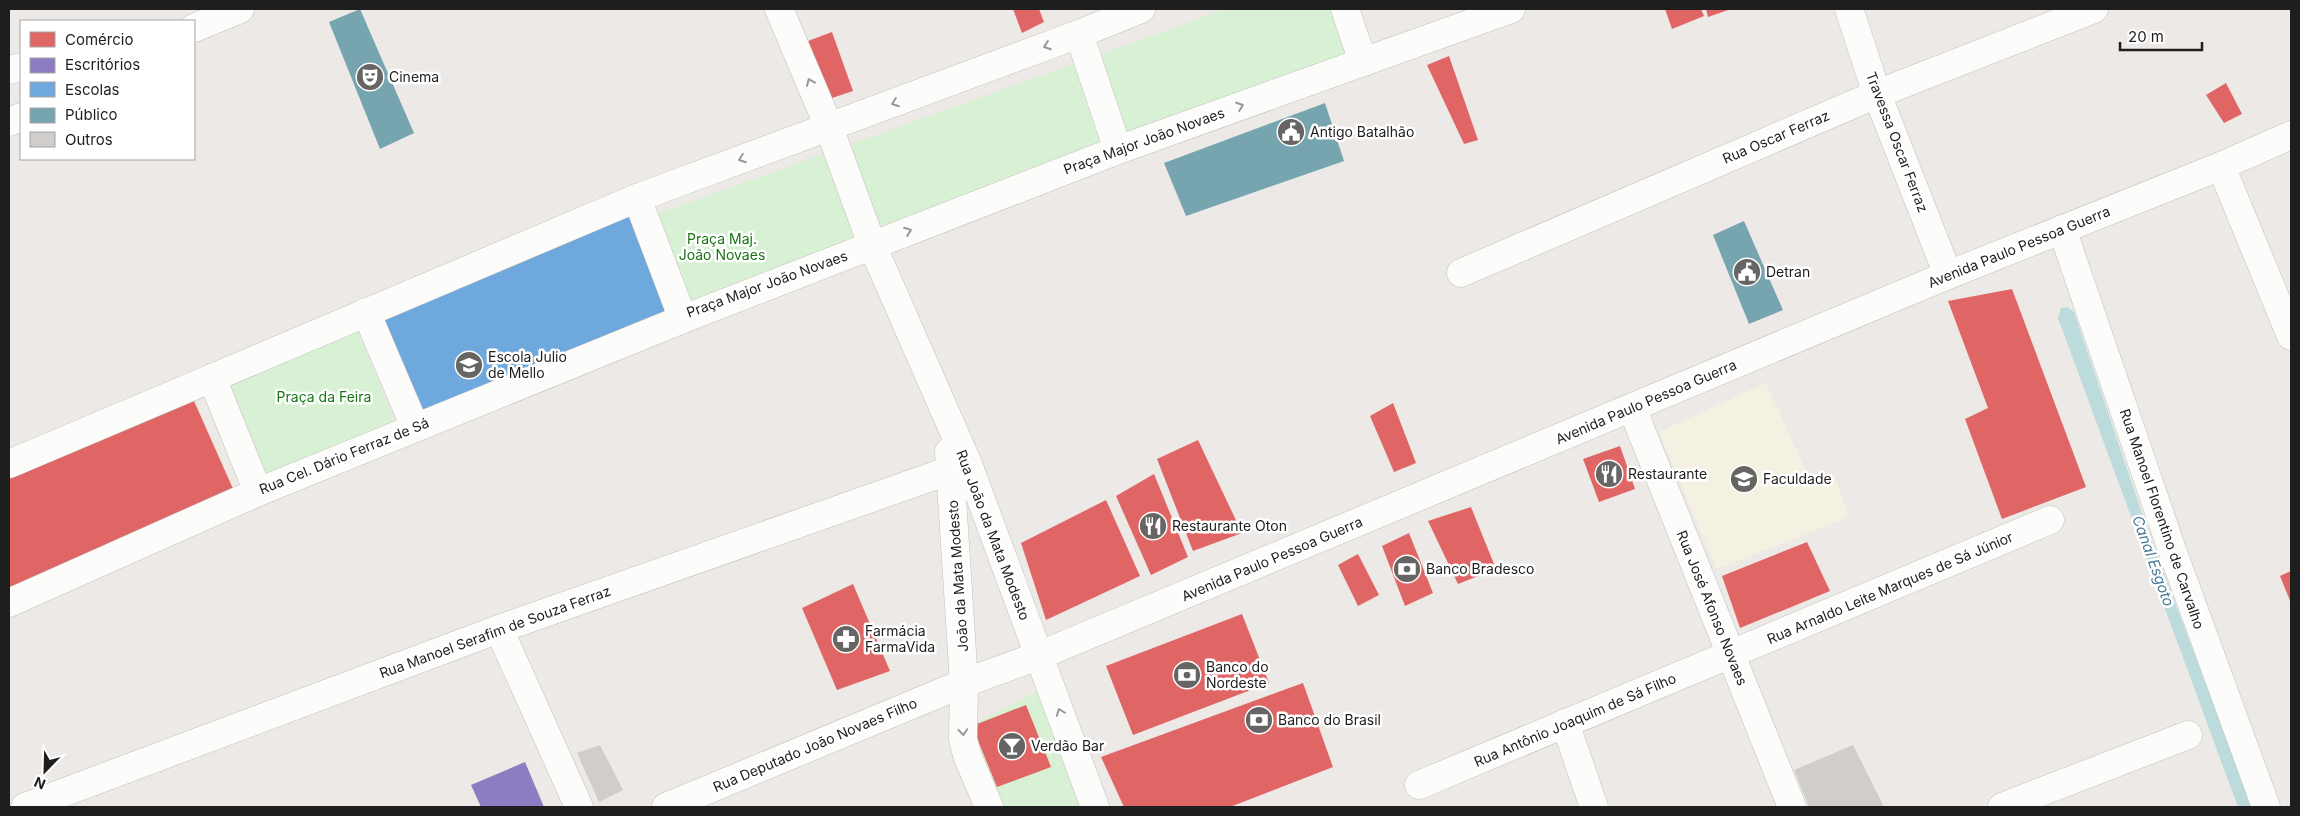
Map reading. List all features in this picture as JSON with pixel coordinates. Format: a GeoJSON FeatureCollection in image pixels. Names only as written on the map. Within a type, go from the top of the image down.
{"type":"FeatureCollection","features":[{"type":"Feature","properties":{"kind":"street"},"geometry":{"type":"LineString","coordinates":[[195,28],[240,9]]}},
{"type":"Feature","properties":{"kind":"street","name":"Rua João da Mata Modesto"},"geometry":{"type":"LineString","coordinates":[[778,9],[829,127],[872,245],[945,415],[959,467],[1038,656],[1095,807]]}},
{"type":"Feature","properties":{"kind":"street"},"geometry":{"type":"LineString","coordinates":[[9,464],[637,198],[1079,34],[1141,9]]}},
{"type":"Feature","properties":{"kind":"street"},"geometry":{"type":"LineString","coordinates":[[1345,9],[1363,62]]}},
{"type":"Feature","properties":{"kind":"street","name":"Praça Major João Novaes"},"geometry":{"type":"LineString","coordinates":[[637,198],[684,319],[1118,150],[1511,9]]}},
{"type":"Feature","properties":{"kind":"street","name":"Travessa Oscar Ferraz"},"geometry":{"type":"LineString","coordinates":[[1849,9],[1877,94],[1948,275]]}},
{"type":"Feature","properties":{"kind":"street","name":"Rua Oscar Ferraz"},"geometry":{"type":"LineString","coordinates":[[1461,273],[1877,94],[2094,9]]}},
{"type":"Feature","properties":{"kind":"street"},"geometry":{"type":"LineString","coordinates":[[1079,34],[1118,150]]}},
{"type":"Feature","properties":{"kind":"street","name":"Avenida Paulo Pessoa Guerra"},"geometry":{"type":"LineString","coordinates":[[1001,671],[1948,275],[2222,166],[2291,136]]}},
{"type":"Feature","properties":{"kind":"street"},"geometry":{"type":"LineString","coordinates":[[2222,166],[2291,336]]}},
{"type":"Feature","properties":{"kind":"street","name":"Rua Manoel Florentino de Carvalho"},"geometry":{"type":"LineString","coordinates":[[2062,229],[2171,547],[2266,807]]}},
{"type":"Feature","properties":{"kind":"street"},"geometry":{"type":"LineString","coordinates":[[366,312],[415,427]]}},
{"type":"Feature","properties":{"kind":"street","name":"Rua Cel. Dário Ferraz de Sá"},"geometry":{"type":"LineString","coordinates":[[9,603],[258,492],[684,319]]}},
{"type":"Feature","properties":{"kind":"street"},"geometry":{"type":"LineString","coordinates":[[212,378],[258,492]]}},
{"type":"Feature","properties":{"kind":"street","name":"Rua José Afonso Novaes"},"geometry":{"type":"LineString","coordinates":[[1632,408],[1792,807]]}},
{"type":"Feature","properties":{"kind":"street","name":"Rua Manoel Serafim de Souza Ferraz"},"geometry":{"type":"LineString","coordinates":[[25,807],[499,629],[959,467]]}},
{"type":"Feature","properties":{"kind":"street","name":"João da Mata Modesto"},"geometry":{"type":"LineString","coordinates":[[959,467],[964,683],[963,739],[967,755],[989,807]]}},
{"type":"Feature","properties":{"kind":"street","name":"Rua Arnaldo Leite Marques de Sá Júnior"},"geometry":{"type":"LineString","coordinates":[[1730,655],[2050,520]]}},
{"type":"Feature","properties":{"kind":"street"},"geometry":{"type":"LineString","coordinates":[[499,629],[579,807]]}},
{"type":"Feature","properties":{"kind":"street","name":"Rua Antônio Joaquim de Sá Filho"},"geometry":{"type":"LineString","coordinates":[[1419,785],[1730,655]]}},
{"type":"Feature","properties":{"kind":"street","name":"Rua Deputado João Novaes Filho"},"geometry":{"type":"LineString","coordinates":[[666,807],[964,683],[1001,671]]}},
{"type":"Feature","properties":{"kind":"street"},"geometry":{"type":"LineString","coordinates":[[1565,723],[1594,807]]}},
{"type":"Feature","properties":{"kind":"street"},"geometry":{"type":"LineString","coordinates":[[2002,807],[2188,735]]}},
{"type":"Feature","properties":{"kind":"shaded area","name":"Faculdade"},"geometry":{"type":"Polygon","coordinates":[[[1766,383],[1811,482],[1834,474],[1849,517],[1717,569],[1659,432],[1766,383]]]}},
{"type":"Feature","properties":{"kind":"green space","name":"Praça Maj. João Novaes"},"geometry":{"type":"Polygon","coordinates":[[[1226,9],[1330,9],[1348,64],[683,319],[646,218],[1226,9]]]}},
{"type":"Feature","properties":{"kind":"green space","name":"Praça da Feira"},"geometry":{"type":"Polygon","coordinates":[[[356,328],[396,423],[261,477],[224,382],[356,328]]]}},
{"type":"Feature","properties":{"kind":"green space"},"geometry":{"type":"Polygon","coordinates":[[[1051,684],[1098,807],[993,807],[962,730],[1051,684]]]}},
{"type":"Feature","properties":{"kind":"water","name":"Canal Esgoto"},"geometry":{"type":"Polygon","coordinates":[[[2067,307],[2074,312],[2149,534],[2252,807],[2238,807],[2058,318],[2061,308],[2067,307]]]}},
{"type":"Feature","properties":{"kind":"building: Comércio"},"geometry":{"type":"Polygon","coordinates":[[[1013,9],[1039,9],[1044,22],[1022,33],[1013,9]]]}},
{"type":"Feature","properties":{"kind":"building: Comércio"},"geometry":{"type":"Polygon","coordinates":[[[1665,9],[1701,9],[1704,16],[1672,29],[1665,9]]]}},
{"type":"Feature","properties":{"kind":"building: Comércio"},"geometry":{"type":"Polygon","coordinates":[[[1706,9],[1731,9],[1708,17],[1706,9]]]}},
{"type":"Feature","properties":{"kind":"building: Comércio"},"geometry":{"type":"Polygon","coordinates":[[[832,32],[853,91],[829,99],[808,41],[832,32]]]}},
{"type":"Feature","properties":{"kind":"building: Comércio"},"geometry":{"type":"Polygon","coordinates":[[[1449,56],[1478,140],[1464,144],[1427,65],[1449,56]]]}},
{"type":"Feature","properties":{"kind":"building: Comércio"},"geometry":{"type":"Polygon","coordinates":[[[2226,83],[2242,114],[2224,123],[2206,95],[2226,83]]]}},
{"type":"Feature","properties":{"kind":"building: Comércio"},"geometry":{"type":"Polygon","coordinates":[[[2012,289],[2086,487],[2002,519],[1965,419],[1988,408],[1948,301],[2012,289]]]}},
{"type":"Feature","properties":{"kind":"building: Comércio"},"geometry":{"type":"Polygon","coordinates":[[[190,392],[238,500],[9,601],[9,469],[190,392]]]}},
{"type":"Feature","properties":{"kind":"building: Comércio"},"geometry":{"type":"Polygon","coordinates":[[[1393,403],[1416,463],[1394,472],[1370,416],[1393,403]]]}},
{"type":"Feature","properties":{"kind":"building: Comércio"},"geometry":{"type":"Polygon","coordinates":[[[1198,440],[1242,533],[1193,551],[1157,459],[1198,440]]]}},
{"type":"Feature","properties":{"kind":"building: Comércio","name":"Restaurante"},"geometry":{"type":"Polygon","coordinates":[[[1620,446],[1635,489],[1599,502],[1583,459],[1620,446]]]}},
{"type":"Feature","properties":{"kind":"building: Comércio","name":"Restaurante Oton"},"geometry":{"type":"Polygon","coordinates":[[[1154,474],[1188,557],[1151,575],[1116,496],[1154,474]]]}},
{"type":"Feature","properties":{"kind":"building: Comércio"},"geometry":{"type":"Polygon","coordinates":[[[1106,500],[1140,576],[1046,620],[1021,543],[1106,500]]]}},
{"type":"Feature","properties":{"kind":"building: Comércio"},"geometry":{"type":"Polygon","coordinates":[[[1471,507],[1496,569],[1458,584],[1428,521],[1471,507]]]}},
{"type":"Feature","properties":{"kind":"building: Comércio","name":"Banco Bradesco"},"geometry":{"type":"Polygon","coordinates":[[[1409,533],[1433,593],[1405,606],[1382,546],[1409,533]]]}},
{"type":"Feature","properties":{"kind":"building: Comércio"},"geometry":{"type":"Polygon","coordinates":[[[1807,542],[1830,591],[1740,628],[1722,576],[1807,542]]]}},
{"type":"Feature","properties":{"kind":"building: Comércio"},"geometry":{"type":"Polygon","coordinates":[[[1358,554],[1379,595],[1358,606],[1338,565],[1358,554]]]}},
{"type":"Feature","properties":{"kind":"building: Comércio"},"geometry":{"type":"Polygon","coordinates":[[[2291,571],[2291,603],[2280,576],[2291,571]]]}},
{"type":"Feature","properties":{"kind":"building: Comércio","name":"Farmácia FarmaVida"},"geometry":{"type":"Polygon","coordinates":[[[853,584],[890,671],[837,690],[802,608],[853,584]]]}},
{"type":"Feature","properties":{"kind":"building: Comércio","name":"Banco do Nordeste"},"geometry":{"type":"Polygon","coordinates":[[[1242,614],[1269,683],[1133,735],[1106,666],[1242,614]]]}},
{"type":"Feature","properties":{"kind":"building: Comércio","name":"Banco do Brasil"},"geometry":{"type":"Polygon","coordinates":[[[1303,683],[1333,767],[1230,807],[1124,807],[1101,757],[1303,683]]]}},
{"type":"Feature","properties":{"kind":"building: Comércio","name":"Verdão Bar"},"geometry":{"type":"Polygon","coordinates":[[[1026,705],[1051,767],[997,787],[972,726],[1026,705]]]}},
{"type":"Feature","properties":{"kind":"building: Escritórios"},"geometry":{"type":"Polygon","coordinates":[[[525,762],[544,807],[481,807],[471,785],[525,762]]]}},
{"type":"Feature","properties":{"kind":"building: Escolas","name":"Escola Julio de Mello"},"geometry":{"type":"Polygon","coordinates":[[[628,214],[668,310],[419,417],[376,312],[628,214]]]}},
{"type":"Feature","properties":{"kind":"building: Público","name":"Cinema"},"geometry":{"type":"Polygon","coordinates":[[[360,9],[414,133],[380,149],[329,22],[360,9]]]}},
{"type":"Feature","properties":{"kind":"building: Público","name":"Antigo Batalhão"},"geometry":{"type":"Polygon","coordinates":[[[1325,103],[1344,161],[1186,216],[1164,163],[1325,103]]]}},
{"type":"Feature","properties":{"kind":"building: Público","name":"Detran"},"geometry":{"type":"Polygon","coordinates":[[[1744,221],[1783,310],[1749,324],[1713,235],[1744,221]]]}},
{"type":"Feature","properties":{"kind":"building: Outros"},"geometry":{"type":"Polygon","coordinates":[[[600,745],[623,790],[599,802],[577,753],[600,745]]]}},
{"type":"Feature","properties":{"kind":"building: Outros"},"geometry":{"type":"Polygon","coordinates":[[[1853,745],[1884,807],[1809,807],[1794,770],[1853,745]]]}},
{"type":"Feature","properties":{"kind":"place","name":"Cinema"},"geometry":{"type":"Point","coordinates":[370,77]}},
{"type":"Feature","properties":{"kind":"place","name":"Antigo Batalhão"},"geometry":{"type":"Point","coordinates":[1291,132]}},
{"type":"Feature","properties":{"kind":"place","name":"Detran"},"geometry":{"type":"Point","coordinates":[1747,272]}},
{"type":"Feature","properties":{"kind":"place","name":"Escola Julio de Mello"},"geometry":{"type":"Point","coordinates":[469,365]}},
{"type":"Feature","properties":{"kind":"place","name":"Restaurante"},"geometry":{"type":"Point","coordinates":[1609,474]}},
{"type":"Feature","properties":{"kind":"place","name":"Faculdade"},"geometry":{"type":"Point","coordinates":[1744,479]}},
{"type":"Feature","properties":{"kind":"place","name":"Restaurante Oton"},"geometry":{"type":"Point","coordinates":[1153,526]}},
{"type":"Feature","properties":{"kind":"place","name":"Banco Bradesco"},"geometry":{"type":"Point","coordinates":[1407,569]}},
{"type":"Feature","properties":{"kind":"place","name":"Farmácia FarmaVida"},"geometry":{"type":"Point","coordinates":[846,639]}},
{"type":"Feature","properties":{"kind":"place","name":"Banco do Nordeste"},"geometry":{"type":"Point","coordinates":[1187,675]}},
{"type":"Feature","properties":{"kind":"place","name":"Banco do Brasil"},"geometry":{"type":"Point","coordinates":[1259,720]}},
{"type":"Feature","properties":{"kind":"place","name":"Verdão Bar"},"geometry":{"type":"Point","coordinates":[1012,746]}}]}
